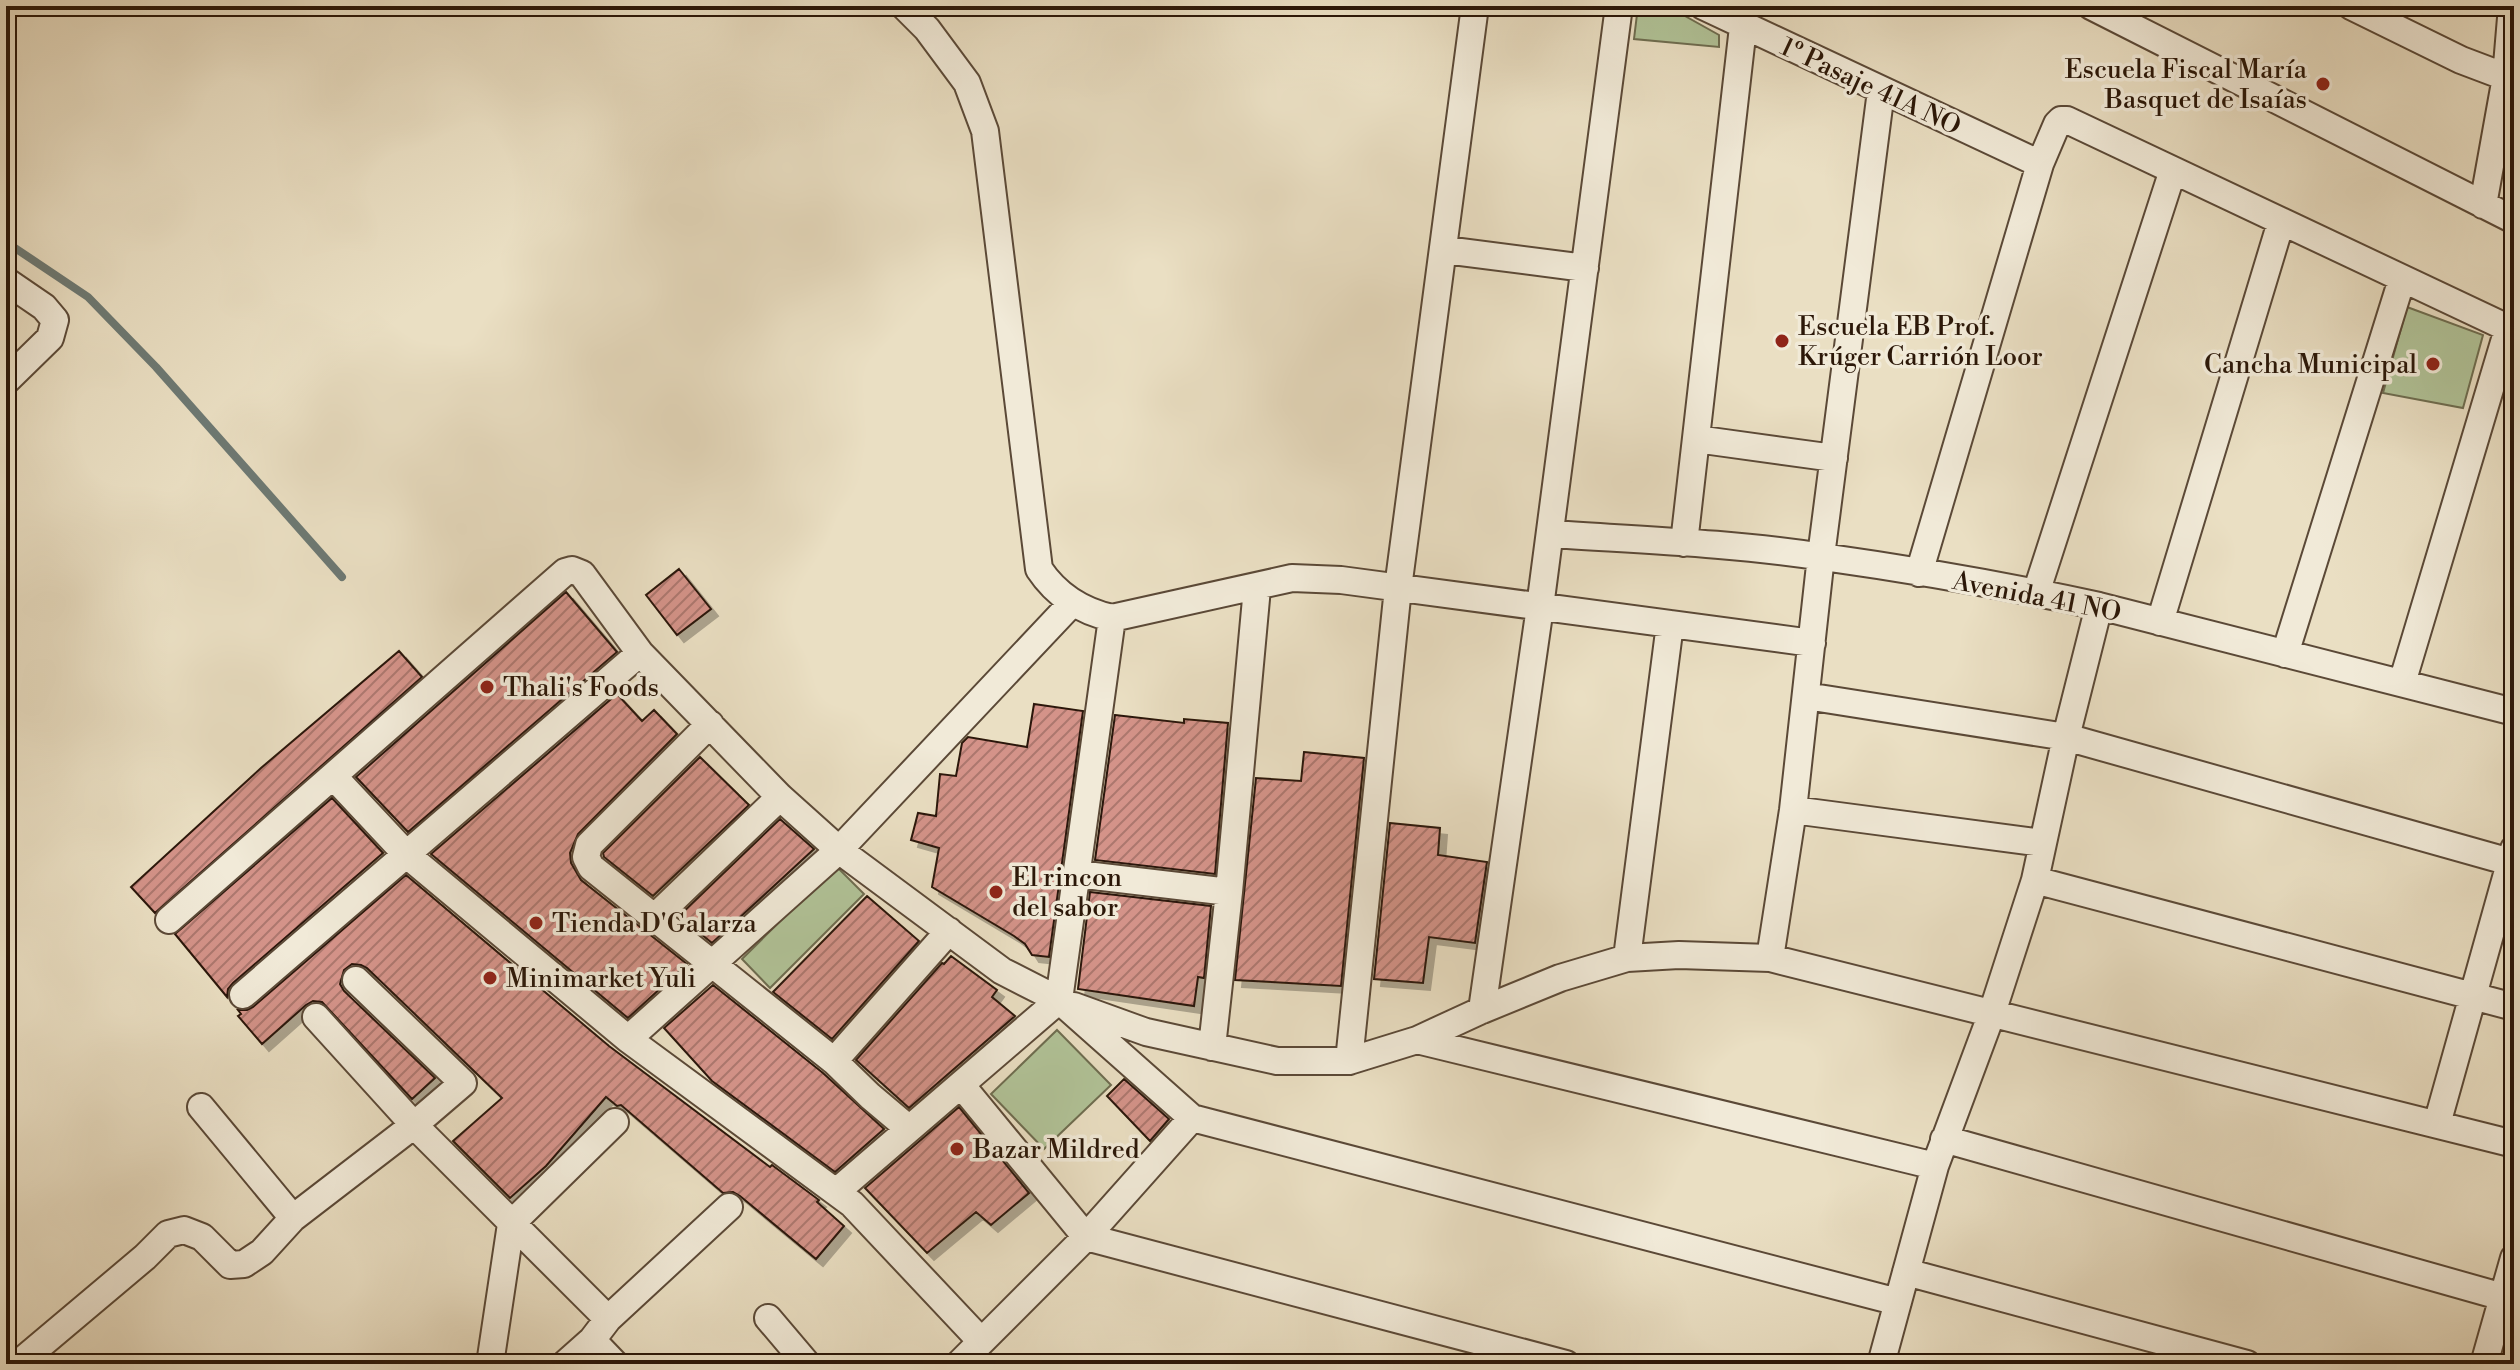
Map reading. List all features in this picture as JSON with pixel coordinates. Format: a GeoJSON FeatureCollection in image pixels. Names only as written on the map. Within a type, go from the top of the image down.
{"type":"FeatureCollection","features":[{"type":"Feature","properties":{"kind":"street"},"geometry":{"type":"LineString","coordinates":[[904,6],[927,29],[967,83],[985,131],[1039,569],[1050,585],[1072,603],[1092,614],[1112,618],[1292,578],[1341,580],[1812,643]]}},
{"type":"Feature","properties":{"kind":"street"},"geometry":{"type":"LineString","coordinates":[[1349,1061],[1398,588],[1475,6]]}},
{"type":"Feature","properties":{"kind":"street"},"geometry":{"type":"LineString","coordinates":[[1482,1010],[1550,534],[1619,6]]}},
{"type":"Feature","properties":{"kind":"street","name":"1º Pasaje 41A NO"},"geometry":{"type":"LineString","coordinates":[[1703,6],[2040,164]]}},
{"type":"Feature","properties":{"kind":"street"},"geometry":{"type":"LineString","coordinates":[[2091,6],[2514,220]]}},
{"type":"Feature","properties":{"kind":"street"},"geometry":{"type":"LineString","coordinates":[[2483,205],[2506,77],[2512,6]]}},
{"type":"Feature","properties":{"kind":"street"},"geometry":{"type":"LineString","coordinates":[[2354,7],[2461,60],[2506,77]]}},
{"type":"Feature","properties":{"kind":"street"},"geometry":{"type":"LineString","coordinates":[[1684,543],[1743,27]]}},
{"type":"Feature","properties":{"kind":"street"},"geometry":{"type":"LineString","coordinates":[[1770,958],[1793,810],[1821,556],[1881,91]]}},
{"type":"Feature","properties":{"kind":"street"},"geometry":{"type":"LineString","coordinates":[[1919,573],[2040,164],[2061,120],[2511,330],[2402,683]]}},
{"type":"Feature","properties":{"kind":"street"},"geometry":{"type":"LineString","coordinates":[[2036,593],[2173,170]]}},
{"type":"Feature","properties":{"kind":"street"},"geometry":{"type":"LineString","coordinates":[[2160,622],[2281,222]]}},
{"type":"Feature","properties":{"kind":"street"},"geometry":{"type":"LineString","coordinates":[[1445,250],[1585,268]]}},
{"type":"Feature","properties":{"kind":"street"},"geometry":{"type":"LineString","coordinates":[[2285,654],[2402,279]]}},
{"type":"Feature","properties":{"kind":"street"},"geometry":{"type":"LineString","coordinates":[[6,281],[44,307],[55,320],[50,338],[6,381]]}},
{"type":"Feature","properties":{"kind":"street"},"geometry":{"type":"LineString","coordinates":[[1696,439],[1834,458]]}},
{"type":"Feature","properties":{"kind":"street","name":"Avenida 41 NO"},"geometry":{"type":"LineString","coordinates":[[1550,534],[1821,556],[2036,593],[2099,606],[2514,712]]}},
{"type":"Feature","properties":{"kind":"street"},"geometry":{"type":"LineString","coordinates":[[169,920],[565,572],[572,570],[582,574],[640,653],[780,797],[839,850],[1002,971],[1059,1000],[1146,1032],[1277,1061],[1349,1061],[1417,1040],[1560,978],[1627,958],[1679,955],[1770,958],[2514,1144]]}},
{"type":"Feature","properties":{"kind":"street"},"geometry":{"type":"LineString","coordinates":[[1212,1047],[1257,588]]}},
{"type":"Feature","properties":{"kind":"street"},"geometry":{"type":"LineString","coordinates":[[628,1039],[839,850],[1072,603]]}},
{"type":"Feature","properties":{"kind":"street"},"geometry":{"type":"LineString","coordinates":[[1881,1364],[1935,1166],[1992,1013],[2035,880],[2099,606]]}},
{"type":"Feature","properties":{"kind":"street"},"geometry":{"type":"LineString","coordinates":[[836,1192],[1059,1000],[1112,618]]}},
{"type":"Feature","properties":{"kind":"street"},"geometry":{"type":"LineString","coordinates":[[1627,958],[1670,624]]}},
{"type":"Feature","properties":{"kind":"street"},"geometry":{"type":"LineString","coordinates":[[243,995],[640,653]]}},
{"type":"Feature","properties":{"kind":"street"},"geometry":{"type":"LineString","coordinates":[[1806,696],[2066,737],[2512,855],[2437,1124]]}},
{"type":"Feature","properties":{"kind":"street"},"geometry":{"type":"LineString","coordinates":[[710,724],[589,845],[586,857],[591,867],[834,1061],[908,1128]]}},
{"type":"Feature","properties":{"kind":"street"},"geometry":{"type":"LineString","coordinates":[[334,777],[407,855],[628,1039],[852,1204],[981,1341]]}},
{"type":"Feature","properties":{"kind":"street"},"geometry":{"type":"LineString","coordinates":[[654,918],[780,797]]}},
{"type":"Feature","properties":{"kind":"street"},"geometry":{"type":"LineString","coordinates":[[1793,810],[2043,843]]}},
{"type":"Feature","properties":{"kind":"street"},"geometry":{"type":"LineString","coordinates":[[1077,874],[1229,892]]}},
{"type":"Feature","properties":{"kind":"street"},"geometry":{"type":"LineString","coordinates":[[2035,880],[2514,1007]]}},
{"type":"Feature","properties":{"kind":"street"},"geometry":{"type":"LineString","coordinates":[[834,1061],[949,931]]}},
{"type":"Feature","properties":{"kind":"street"},"geometry":{"type":"LineString","coordinates":[[18,1364],[168,1234],[184,1230],[202,1237],[230,1265],[244,1264],[262,1252],[293,1218],[414,1125],[463,1083],[356,980]]}},
{"type":"Feature","properties":{"kind":"street"},"geometry":{"type":"LineString","coordinates":[[1059,1000],[1192,1118],[1898,1302]]}},
{"type":"Feature","properties":{"kind":"street"},"geometry":{"type":"LineString","coordinates":[[316,1017],[414,1125],[608,1319]]}},
{"type":"Feature","properties":{"kind":"street"},"geometry":{"type":"LineString","coordinates":[[1417,1040],[1935,1166]]}},
{"type":"Feature","properties":{"kind":"street"},"geometry":{"type":"LineString","coordinates":[[962,1086],[1086,1237],[1566,1364]]}},
{"type":"Feature","properties":{"kind":"street"},"geometry":{"type":"LineString","coordinates":[[201,1107],[293,1218]]}},
{"type":"Feature","properties":{"kind":"street"},"geometry":{"type":"LineString","coordinates":[[959,1364],[1086,1237],[1192,1118]]}},
{"type":"Feature","properties":{"kind":"street"},"geometry":{"type":"LineString","coordinates":[[490,1364],[511,1224],[615,1122]]}},
{"type":"Feature","properties":{"kind":"street"},"geometry":{"type":"LineString","coordinates":[[1944,1139],[2503,1297]]}},
{"type":"Feature","properties":{"kind":"street"},"geometry":{"type":"LineString","coordinates":[[565,1364],[592,1340],[608,1319],[729,1207]]}},
{"type":"Feature","properties":{"kind":"street"},"geometry":{"type":"LineString","coordinates":[[2484,1364],[2514,1258]]}},
{"type":"Feature","properties":{"kind":"street"},"geometry":{"type":"LineString","coordinates":[[1906,1272],[2247,1364]]}},
{"type":"Feature","properties":{"kind":"street"},"geometry":{"type":"LineString","coordinates":[[768,1318],[807,1364]]}},
{"type":"Feature","properties":{"kind":"street"},"geometry":{"type":"LineString","coordinates":[[592,1340],[615,1364]]}},
{"type":"Feature","properties":{"kind":"green space"},"geometry":{"type":"Polygon","coordinates":[[[1638,6],[1667,6],[1719,35],[1719,47],[1634,39],[1638,6]]]}},
{"type":"Feature","properties":{"kind":"green space","name":"Cancha Municipal"},"geometry":{"type":"Polygon","coordinates":[[[2407,307],[2483,335],[2463,408],[2383,393],[2407,307]]]}},
{"type":"Feature","properties":{"kind":"green space"},"geometry":{"type":"Polygon","coordinates":[[[836,866],[864,894],[770,988],[742,959],[836,866]]]}},
{"type":"Feature","properties":{"kind":"green space"},"geometry":{"type":"Polygon","coordinates":[[[1057,1030],[1111,1085],[1044,1149],[991,1094],[1057,1030]]]}},
{"type":"Feature","properties":{"kind":"building"},"geometry":{"type":"Polygon","coordinates":[[[679,569],[711,609],[677,635],[646,595],[679,569]]]}},
{"type":"Feature","properties":{"kind":"building"},"geometry":{"type":"Polygon","coordinates":[[[566,592],[617,652],[408,832],[356,777],[566,592]]]}},
{"type":"Feature","properties":{"kind":"building"},"geometry":{"type":"Polygon","coordinates":[[[399,651],[422,677],[155,913],[131,887],[261,768],[399,651]]]}},
{"type":"Feature","properties":{"kind":"building"},"geometry":{"type":"Polygon","coordinates":[[[617,694],[642,721],[654,710],[677,734],[578,834],[570,853],[571,863],[581,880],[687,964],[628,1018],[431,854],[617,694]]]}},
{"type":"Feature","properties":{"kind":"building"},"geometry":{"type":"Polygon","coordinates":[[[1034,704],[1083,711],[1049,957],[1032,955],[1025,944],[1014,936],[932,887],[939,848],[911,840],[918,813],[936,816],[940,774],[956,776],[962,743],[968,737],[1027,747],[1034,704]]]}},
{"type":"Feature","properties":{"kind":"building"},"geometry":{"type":"Polygon","coordinates":[[[1115,715],[1184,723],[1184,719],[1228,723],[1215,874],[1095,860],[1115,715]]]}},
{"type":"Feature","properties":{"kind":"building"},"geometry":{"type":"Polygon","coordinates":[[[1304,752],[1364,758],[1341,986],[1235,980],[1256,778],[1301,781],[1304,752]]]}},
{"type":"Feature","properties":{"kind":"building"},"geometry":{"type":"Polygon","coordinates":[[[700,757],[749,805],[653,896],[603,853],[700,757]]]}},
{"type":"Feature","properties":{"kind":"building"},"geometry":{"type":"Polygon","coordinates":[[[332,798],[383,853],[233,983],[227,997],[175,934],[332,798]]]}},
{"type":"Feature","properties":{"kind":"building"},"geometry":{"type":"Polygon","coordinates":[[[780,819],[814,849],[712,943],[679,916],[780,819]]]}},
{"type":"Feature","properties":{"kind":"building"},"geometry":{"type":"Polygon","coordinates":[[[1390,823],[1440,828],[1438,855],[1487,862],[1475,943],[1429,937],[1423,983],[1374,979],[1390,823]]]}},
{"type":"Feature","properties":{"kind":"building"},"geometry":{"type":"Polygon","coordinates":[[[406,875],[609,1046],[819,1200],[817,1202],[844,1226],[816,1259],[740,1196],[733,1192],[723,1193],[621,1105],[617,1106],[606,1097],[546,1166],[510,1198],[453,1141],[502,1098],[361,965],[352,964],[344,970],[340,984],[344,991],[435,1078],[412,1099],[322,1002],[313,1001],[306,1005],[262,1044],[238,1016],[241,1014],[238,1010],[253,1007],[406,875]]]}},
{"type":"Feature","properties":{"kind":"building"},"geometry":{"type":"Polygon","coordinates":[[[1090,892],[1211,906],[1204,978],[1198,977],[1194,1006],[1078,989],[1090,892]]]}},
{"type":"Feature","properties":{"kind":"building"},"geometry":{"type":"Polygon","coordinates":[[[867,896],[919,941],[832,1039],[773,992],[867,896]]]}},
{"type":"Feature","properties":{"kind":"building"},"geometry":{"type":"Polygon","coordinates":[[[951,956],[997,990],[992,997],[1015,1016],[909,1108],[856,1060],[951,956]]]}},
{"type":"Feature","properties":{"kind":"building"},"geometry":{"type":"Polygon","coordinates":[[[713,985],[823,1073],[884,1129],[835,1172],[712,1081],[664,1028],[713,985]]]}},
{"type":"Feature","properties":{"kind":"building"},"geometry":{"type":"Polygon","coordinates":[[[1124,1079],[1169,1119],[1150,1141],[1107,1096],[1124,1079]]]}},
{"type":"Feature","properties":{"kind":"building"},"geometry":{"type":"Polygon","coordinates":[[[959,1107],[1029,1193],[991,1225],[976,1212],[927,1253],[865,1188],[959,1107]]]}},
{"type":"Feature","properties":{"kind":"waterway"},"geometry":{"type":"LineString","coordinates":[[6,242],[88,297],[156,367],[342,577]]}},
{"type":"Feature","properties":{"kind":"place","name":"Escuela Fiscal María Basquet de Isaías"},"geometry":{"type":"Point","coordinates":[2323,84]}},
{"type":"Feature","properties":{"kind":"place","name":"Escuela EB Prof. Krúger Carrión Loor"},"geometry":{"type":"Point","coordinates":[1782,341]}},
{"type":"Feature","properties":{"kind":"place","name":"Cancha Municipal"},"geometry":{"type":"Point","coordinates":[2433,364]}},
{"type":"Feature","properties":{"kind":"place","name":"Thali's Foods"},"geometry":{"type":"Point","coordinates":[487,687]}},
{"type":"Feature","properties":{"kind":"place","name":"El rincon del sabor"},"geometry":{"type":"Point","coordinates":[996,892]}},
{"type":"Feature","properties":{"kind":"place","name":"Tienda D'Galarza"},"geometry":{"type":"Point","coordinates":[536,923]}},
{"type":"Feature","properties":{"kind":"place","name":"Minimarket Yuli"},"geometry":{"type":"Point","coordinates":[490,978]}},
{"type":"Feature","properties":{"kind":"place","name":"Bazar Mildred"},"geometry":{"type":"Point","coordinates":[957,1149]}}]}
